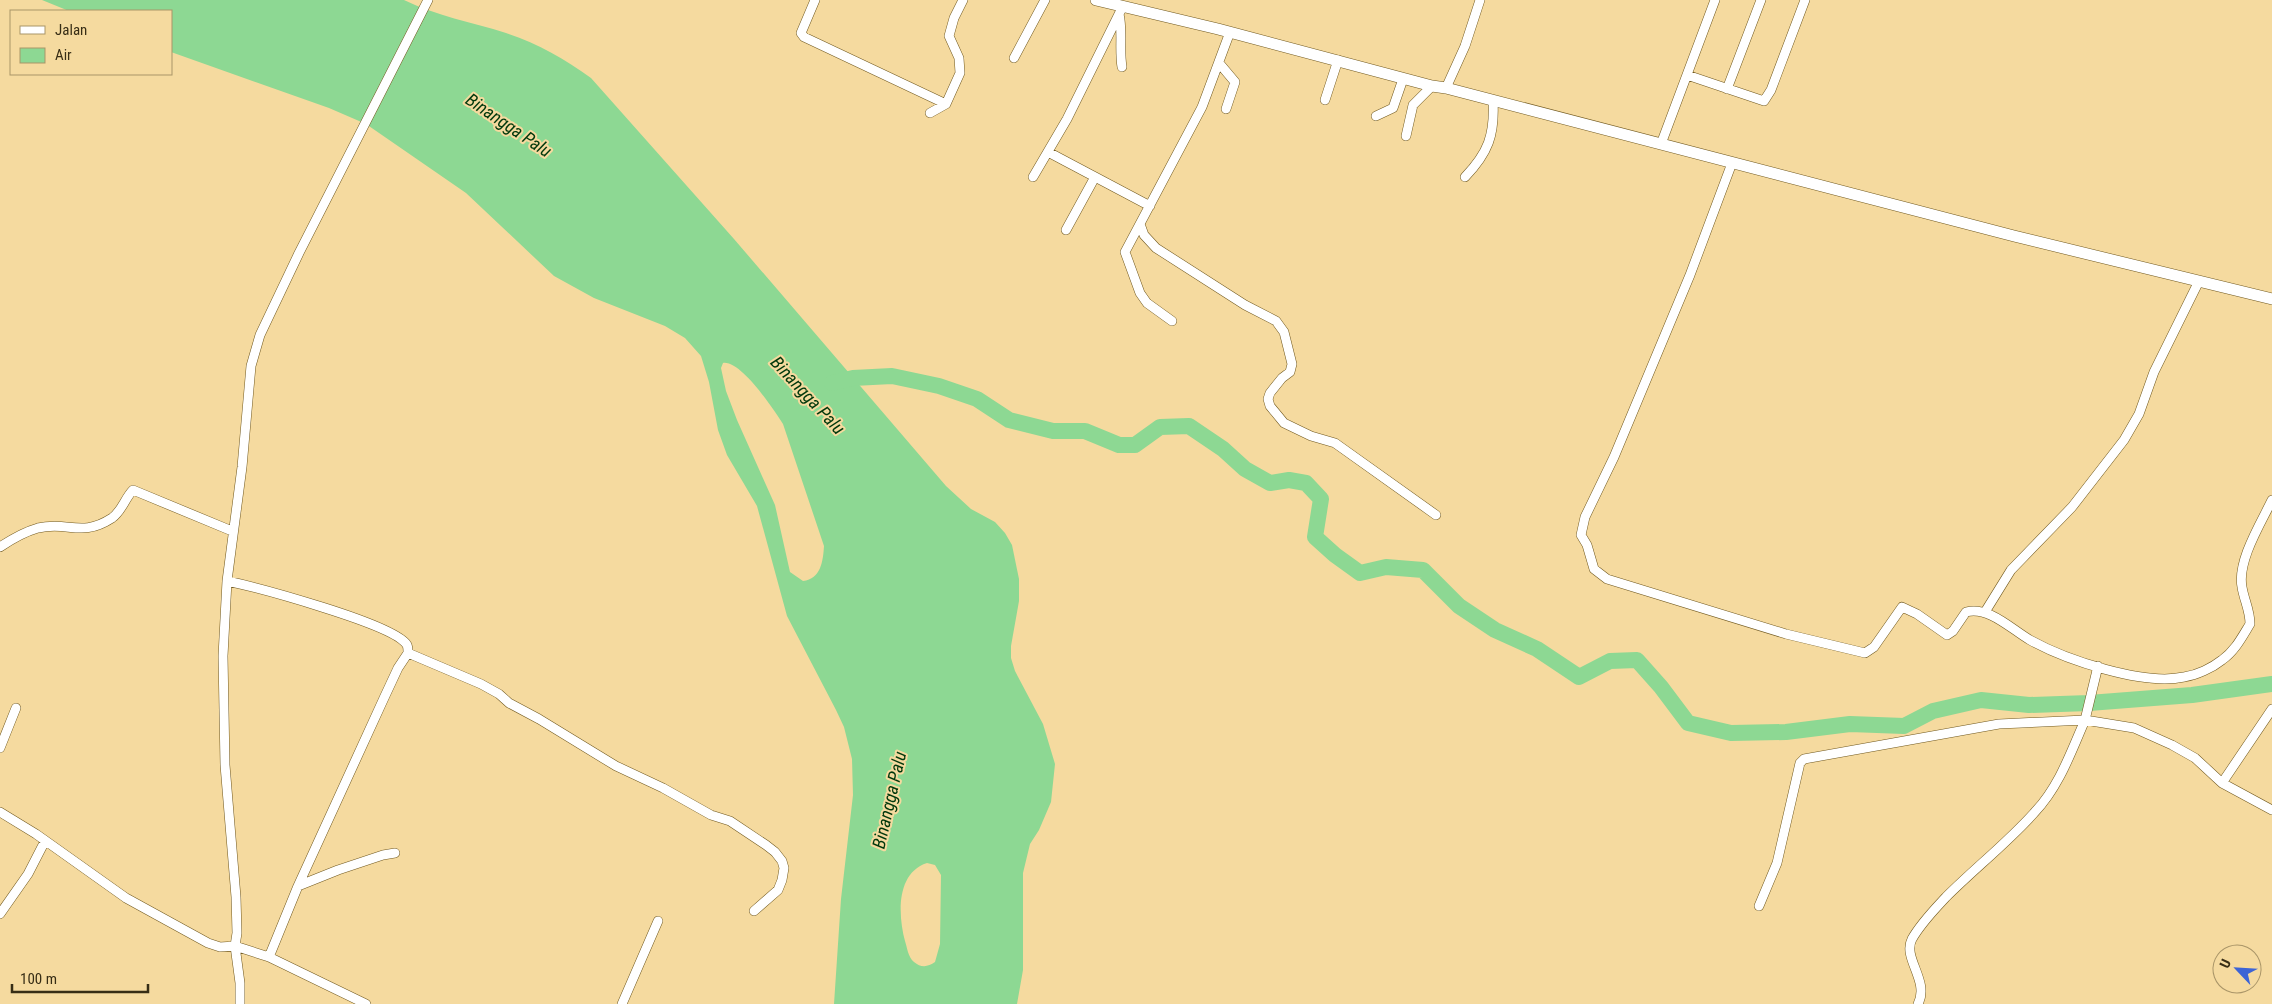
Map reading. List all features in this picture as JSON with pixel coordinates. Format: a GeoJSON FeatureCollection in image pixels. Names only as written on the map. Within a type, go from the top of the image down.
{"type":"FeatureCollection","features":[{"type":"Feature","properties":{"kind":"main road"},"geometry":{"type":"LineString","coordinates":[[1096,0],[1121,9],[1230,32],[1403,79],[1446,88],[1732,163],[2272,299]]}},
{"type":"Feature","properties":{"kind":"street"},"geometry":{"type":"LineString","coordinates":[[815,0],[802,27],[801,33],[804,36],[946,104]]}},
{"type":"Feature","properties":{"kind":"street"},"geometry":{"type":"LineString","coordinates":[[930,113],[946,104],[960,73],[959,58],[950,36],[954,18],[963,0]]}},
{"type":"Feature","properties":{"kind":"street"},"geometry":{"type":"LineString","coordinates":[[1014,58],[1045,0]]}},
{"type":"Feature","properties":{"kind":"street"},"geometry":{"type":"LineString","coordinates":[[1446,88],[1465,46],[1480,0]]}},
{"type":"Feature","properties":{"kind":"street"},"geometry":{"type":"LineString","coordinates":[[1661,144],[1715,0]]}},
{"type":"Feature","properties":{"kind":"street"},"geometry":{"type":"LineString","coordinates":[[1727,89],[1761,0]]}},
{"type":"Feature","properties":{"kind":"street"},"geometry":{"type":"LineString","coordinates":[[1687,74],[1762,102],[1771,90],[1805,0]]}},
{"type":"Feature","properties":{"kind":"street"},"geometry":{"type":"LineString","coordinates":[[240,1004],[240,983],[235,946],[237,933],[236,897],[225,765],[223,656],[227,581],[232,530],[242,467],[250,376],[256,348],[269,316],[426,3]]}},
{"type":"Feature","properties":{"kind":"street"},"geometry":{"type":"LineString","coordinates":[[1121,9],[1122,27],[1119,48],[1122,67]]}},
{"type":"Feature","properties":{"kind":"street"},"geometry":{"type":"LineString","coordinates":[[1033,176],[1067,119],[1121,9]]}},
{"type":"Feature","properties":{"kind":"street"},"geometry":{"type":"LineString","coordinates":[[1172,321],[1147,303],[1140,293],[1125,252],[1202,107],[1230,32]]}},
{"type":"Feature","properties":{"kind":"street"},"geometry":{"type":"LineString","coordinates":[[1325,100],[1338,60]]}},
{"type":"Feature","properties":{"kind":"street"},"geometry":{"type":"LineString","coordinates":[[1219,64],[1235,82],[1226,109]]}},
{"type":"Feature","properties":{"kind":"street"},"geometry":{"type":"LineString","coordinates":[[1376,116],[1393,108],[1403,79]]}},
{"type":"Feature","properties":{"kind":"street"},"geometry":{"type":"LineString","coordinates":[[1406,136],[1413,105],[1432,86]]}},
{"type":"Feature","properties":{"kind":"street"},"geometry":{"type":"LineString","coordinates":[[1465,177],[1487,149],[1494,120],[1493,101]]}},
{"type":"Feature","properties":{"kind":"street"},"geometry":{"type":"LineString","coordinates":[[1048,152],[1150,206]]}},
{"type":"Feature","properties":{"kind":"street"},"geometry":{"type":"LineString","coordinates":[[1732,163],[1682,294],[1614,457],[1585,517],[1581,535],[1587,546],[1594,569],[1607,579],[1786,634],[1865,653],[1874,647],[1902,607],[1917,614],[1947,635],[1953,631],[1966,612],[1975,610],[1985,612],[2032,641],[2098,666],[2134,676],[2162,679],[2174,678],[2202,671],[2229,655],[2250,624],[2248,604],[2241,586],[2242,567],[2272,500]]}},
{"type":"Feature","properties":{"kind":"street"},"geometry":{"type":"LineString","coordinates":[[1066,230],[1095,177]]}},
{"type":"Feature","properties":{"kind":"street"},"geometry":{"type":"LineString","coordinates":[[1140,224],[1144,235],[1156,248],[1245,304],[1276,321],[1284,332],[1292,364],[1290,372],[1282,378],[1270,393],[1268,399],[1270,406],[1284,423],[1311,436],[1335,443],[1436,515]]}},
{"type":"Feature","properties":{"kind":"street"},"geometry":{"type":"LineString","coordinates":[[1985,612],[2011,570],[2072,507],[2124,440],[2139,414],[2154,372],[2199,281]]}},
{"type":"Feature","properties":{"kind":"street"},"geometry":{"type":"LineString","coordinates":[[0,547],[39,528],[62,526],[88,529],[101,524],[114,516],[134,490],[232,530]]}},
{"type":"Feature","properties":{"kind":"street"},"geometry":{"type":"LineString","coordinates":[[0,538],[13,539]]}},
{"type":"Feature","properties":{"kind":"street"},"geometry":{"type":"LineString","coordinates":[[227,581],[270,590],[363,622],[400,639],[407,645],[408,653],[398,668],[298,886],[269,957]]}},
{"type":"Feature","properties":{"kind":"street"},"geometry":{"type":"LineString","coordinates":[[408,653],[481,684],[499,694],[508,703],[539,719],[616,766],[663,788],[711,815],[730,821],[766,845],[782,861],[784,868],[782,880],[778,890],[754,911]]}},
{"type":"Feature","properties":{"kind":"street"},"geometry":{"type":"LineString","coordinates":[[1918,1004],[1922,992],[1910,952],[1912,940],[1932,912],[2036,812],[2060,776],[2086,720],[2090,695],[2098,666]]}},
{"type":"Feature","properties":{"kind":"street"},"geometry":{"type":"LineString","coordinates":[[0,748],[16,708]]}},
{"type":"Feature","properties":{"kind":"street"},"geometry":{"type":"LineString","coordinates":[[2222,783],[2272,710]]}},
{"type":"Feature","properties":{"kind":"street"},"geometry":{"type":"LineString","coordinates":[[1759,906],[1777,863],[1800,763],[1804,759],[1999,724],[2086,720],[2123,726],[2152,735],[2195,758],[2222,783],[2272,810]]}},
{"type":"Feature","properties":{"kind":"street"},"geometry":{"type":"LineString","coordinates":[[0,812],[144,908],[208,943],[220,947],[235,946],[269,957],[366,1004]]}},
{"type":"Feature","properties":{"kind":"street"},"geometry":{"type":"LineString","coordinates":[[0,914],[28,874],[45,841]]}},
{"type":"Feature","properties":{"kind":"street"},"geometry":{"type":"LineString","coordinates":[[298,886],[338,870],[383,855],[395,853]]}},
{"type":"Feature","properties":{"kind":"street"},"geometry":{"type":"LineString","coordinates":[[622,1004],[658,921]]}},
{"type":"Feature","properties":{"kind":"water","name":"Binangga Palu"},"geometry":{"type":"Polygon","coordinates":[[[42,0],[404,0],[416,6],[506,33],[529,42],[561,58],[591,78],[734,239],[946,486],[971,509],[995,522],[1005,533],[1012,545],[1019,579],[1019,601],[1011,646],[1011,658],[1015,671],[1043,724],[1055,764],[1051,802],[1039,830],[1030,844],[1023,873],[1023,970],[1017,1004],[834,1004],[841,899],[853,795],[852,759],[844,727],[787,616],[757,506],[727,455],[718,430],[709,382],[701,356],[685,338],[665,326],[594,298],[554,276],[466,193],[366,124],[329,108],[172,52],[172,10],[67,10],[42,0]],[[723,363],[721,368],[726,391],[775,505],[790,572],[803,581],[809,580],[814,577],[820,568],[824,546],[783,424],[748,377],[730,364],[723,363]],[[927,863],[917,868],[909,876],[902,896],[901,919],[909,955],[914,962],[924,966],[935,962],[940,944],[941,875],[935,865],[927,863]]]}},
{"type":"Feature","properties":{"kind":"waterway"},"geometry":{"type":"LineString","coordinates":[[832,383],[853,378],[892,376],[939,386],[977,399],[1009,420],[1053,431],[1085,431],[1119,445],[1135,445],[1160,427],[1189,426],[1223,449],[1245,469],[1270,483],[1289,480],[1306,483],[1321,499],[1315,537],[1335,555],[1360,573],[1386,567],[1423,570],[1459,606],[1495,630],[1537,649],[1579,677],[1610,661],[1637,660],[1661,687],[1688,723],[1731,733],[1786,732],[1850,724],[1904,726],[1933,711],[1981,700],[2029,705],[2089,703],[2192,695],[2272,684]]}}]}
